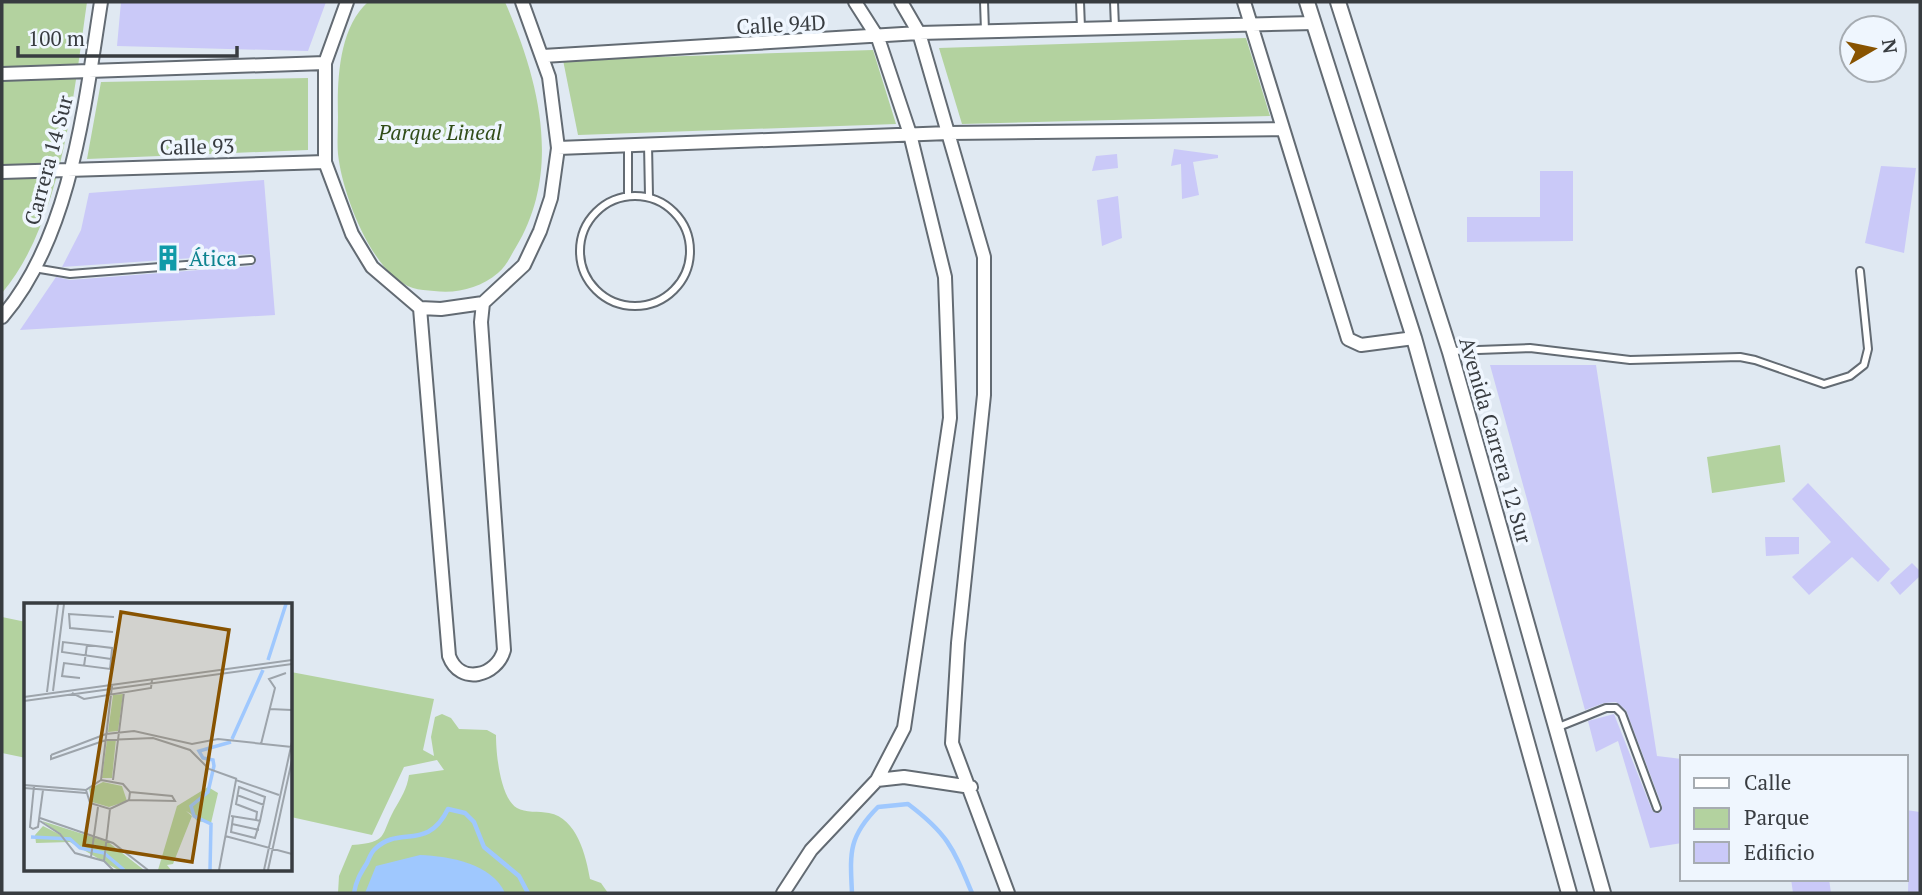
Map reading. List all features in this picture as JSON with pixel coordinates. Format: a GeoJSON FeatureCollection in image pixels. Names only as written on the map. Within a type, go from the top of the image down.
{"type":"FeatureCollection","features":[{"type":"Feature","properties":{"kind":"street","name":"Carrera 14 Sur"},"geometry":{"type":"LineString","coordinates":[[2,317],[23,292],[51,231],[70,169],[101,2]]}},
{"type":"Feature","properties":{"kind":"street"},"geometry":{"type":"LineString","coordinates":[[347,2],[325,63],[325,162],[352,234],[372,267],[420,308],[441,309],[483,303],[524,265],[540,232],[551,198],[558,148],[550,77],[522,2]]}},
{"type":"Feature","properties":{"kind":"street"},"geometry":{"type":"LineString","coordinates":[[783,893],[811,850],[877,780],[904,728],[950,418],[945,277],[910,134],[878,38],[855,2]]}},
{"type":"Feature","properties":{"kind":"street"},"geometry":{"type":"LineString","coordinates":[[901,2],[919,33],[984,257],[984,395],[958,643],[952,743],[971,787],[1008,893]]}},
{"type":"Feature","properties":{"kind":"street"},"geometry":{"type":"LineString","coordinates":[[1244,2],[1348,339],[1361,345],[1414,338]]}},
{"type":"Feature","properties":{"kind":"street"},"geometry":{"type":"LineString","coordinates":[[1307,2],[1414,338],[1569,893]]}},
{"type":"Feature","properties":{"kind":"street","name":"Avenida Carrera 12 Sur"},"geometry":{"type":"LineString","coordinates":[[1338,2],[1450,352],[1603,893]]}},
{"type":"Feature","properties":{"kind":"street","name":"Calle 94D"},"geometry":{"type":"LineString","coordinates":[[544,56],[878,38],[919,33],[1314,23]]}},
{"type":"Feature","properties":{"kind":"street"},"geometry":{"type":"LineString","coordinates":[[2,74],[325,63]]}},
{"type":"Feature","properties":{"kind":"street"},"geometry":{"type":"LineString","coordinates":[[558,148],[910,134],[1283,129]]}},
{"type":"Feature","properties":{"kind":"street","name":"Calle 93"},"geometry":{"type":"LineString","coordinates":[[70,169],[325,162]]}},
{"type":"Feature","properties":{"kind":"street"},"geometry":{"type":"LineString","coordinates":[[2,172],[70,169]]}},
{"type":"Feature","properties":{"kind":"street"},"geometry":{"type":"LineString","coordinates":[[420,308],[449,656],[460,671],[473,675],[493,669],[501,660],[504,650],[481,322],[483,303]]}},
{"type":"Feature","properties":{"kind":"street"},"geometry":{"type":"LineString","coordinates":[[877,780],[904,777],[971,787]]}},
{"type":"Feature","properties":{"kind":"lane"},"geometry":{"type":"LineString","coordinates":[[984,2],[985,31]]}},
{"type":"Feature","properties":{"kind":"lane"},"geometry":{"type":"LineString","coordinates":[[1080,2],[1081,28]]}},
{"type":"Feature","properties":{"kind":"lane"},"geometry":{"type":"LineString","coordinates":[[1114,2],[1115,27]]}},
{"type":"Feature","properties":{"kind":"lane"},"geometry":{"type":"LineString","coordinates":[[648,144],[649,196]]}},
{"type":"Feature","properties":{"kind":"lane"},"geometry":{"type":"LineString","coordinates":[[628,145],[628,195]]}},
{"type":"Feature","properties":{"kind":"lane"},"geometry":{"type":"LineString","coordinates":[[628,195],[649,196],[670,207],[678,216],[685,225],[691,248],[687,271],[674,291],[655,303],[631,307],[609,300],[591,285],[581,264],[580,240],[589,219],[606,202],[628,195]]}},
{"type":"Feature","properties":{"kind":"lane"},"geometry":{"type":"LineString","coordinates":[[34,268],[70,274],[251,260]]}},
{"type":"Feature","properties":{"kind":"lane"},"geometry":{"type":"LineString","coordinates":[[1450,352],[1466,348],[1530,348],[1630,360],[1755,359],[1824,384],[1835,383],[1864,365],[1868,349],[1860,271]]}},
{"type":"Feature","properties":{"kind":"lane"},"geometry":{"type":"LineString","coordinates":[[1556,728],[1606,708],[1616,708],[1622,714],[1657,808]]}},
{"type":"Feature","properties":{"kind":"green space"},"geometry":{"type":"Polygon","coordinates":[[[2,2],[87,2],[70,115],[52,193],[39,230],[22,264],[2,293],[2,2]]]}},
{"type":"Feature","properties":{"kind":"green space","name":"Parque Lineal"},"geometry":{"type":"Polygon","coordinates":[[[368,2],[505,2],[517,31],[535,92],[540,124],[542,155],[539,186],[530,217],[508,261],[498,273],[476,286],[443,292],[415,289],[398,280],[372,250],[353,210],[338,154],[339,71],[351,26],[368,2]]]}},
{"type":"Feature","properties":{"kind":"green space"},"geometry":{"type":"Polygon","coordinates":[[[1246,38],[1270,116],[962,124],[939,48],[1246,38]]]}},
{"type":"Feature","properties":{"kind":"green space"},"geometry":{"type":"Polygon","coordinates":[[[873,50],[896,124],[578,135],[563,60],[873,50]]]}},
{"type":"Feature","properties":{"kind":"green space"},"geometry":{"type":"Polygon","coordinates":[[[308,78],[308,150],[87,159],[101,82],[308,78]]]}},
{"type":"Feature","properties":{"kind":"green space"},"geometry":{"type":"Polygon","coordinates":[[[1780,445],[1785,482],[1712,493],[1707,457],[1780,445]]]}},
{"type":"Feature","properties":{"kind":"green space"},"geometry":{"type":"Polygon","coordinates":[[[2,617],[24,622],[24,758],[2,753],[2,617]]]}},
{"type":"Feature","properties":{"kind":"green space"},"geometry":{"type":"Polygon","coordinates":[[[292,672],[434,699],[423,750],[434,756],[431,737],[435,717],[442,714],[451,718],[459,729],[487,730],[496,735],[500,775],[511,803],[520,810],[549,813],[567,822],[579,839],[590,879],[601,883],[608,893],[338,893],[339,876],[352,845],[372,842],[382,836],[407,785],[409,775],[444,770],[437,760],[404,767],[372,835],[292,817],[292,672]]]}},
{"type":"Feature","properties":{"kind":"water"},"geometry":{"type":"Polygon","coordinates":[[[420,855],[469,863],[490,875],[505,893],[365,893],[376,866],[420,855]]]}},
{"type":"Feature","properties":{"kind":"building"},"geometry":{"type":"Polygon","coordinates":[[[121,2],[326,2],[308,51],[117,46],[121,2]]]}},
{"type":"Feature","properties":{"kind":"building"},"geometry":{"type":"Polygon","coordinates":[[[1174,149],[1218,155],[1218,158],[1193,162],[1199,195],[1182,199],[1181,164],[1171,166],[1174,149]]]}},
{"type":"Feature","properties":{"kind":"building"},"geometry":{"type":"Polygon","coordinates":[[[1117,154],[1118,168],[1092,171],[1096,156],[1117,154]]]}},
{"type":"Feature","properties":{"kind":"building"},"geometry":{"type":"Polygon","coordinates":[[[1881,166],[1916,168],[1904,253],[1865,243],[1881,166]]]}},
{"type":"Feature","properties":{"kind":"building"},"geometry":{"type":"Polygon","coordinates":[[[1540,171],[1573,171],[1573,241],[1467,242],[1467,217],[1540,217],[1540,171]]]}},
{"type":"Feature","properties":{"kind":"building","name":"Ática"},"geometry":{"type":"Polygon","coordinates":[[[264,180],[275,315],[20,330],[56,277],[70,280],[251,266],[256,262],[255,256],[251,254],[62,267],[81,230],[89,193],[264,180]]]}},
{"type":"Feature","properties":{"kind":"building"},"geometry":{"type":"Polygon","coordinates":[[[1118,196],[1122,238],[1102,246],[1097,200],[1118,196]]]}},
{"type":"Feature","properties":{"kind":"building"},"geometry":{"type":"Polygon","coordinates":[[[1490,365],[1596,365],[1657,756],[1680,759],[1680,843],[1650,848],[1618,741],[1596,752],[1588,721],[1614,714],[1652,810],[1655,813],[1661,812],[1662,806],[1626,710],[1616,702],[1585,710],[1490,365]]]}},
{"type":"Feature","properties":{"kind":"building"},"geometry":{"type":"Polygon","coordinates":[[[1808,483],[1890,569],[1878,582],[1852,557],[1809,595],[1792,577],[1831,542],[1792,499],[1808,483]]]}},
{"type":"Feature","properties":{"kind":"building"},"geometry":{"type":"Polygon","coordinates":[[[1765,537],[1799,537],[1799,554],[1766,556],[1765,537]]]}},
{"type":"Feature","properties":{"kind":"building"},"geometry":{"type":"Polygon","coordinates":[[[1912,563],[1920,571],[1920,576],[1900,595],[1890,583],[1912,563]]]}},
{"type":"Feature","properties":{"kind":"building"},"geometry":{"type":"Polygon","coordinates":[[[1908,810],[1920,812],[1920,893],[1908,893],[1908,810]]]}},
{"type":"Feature","properties":{"kind":"building"},"geometry":{"type":"Polygon","coordinates":[[[1791,881],[1829,881],[1831,893],[1793,893],[1791,881]]]}},
{"type":"Feature","properties":{"kind":"waterway"},"geometry":{"type":"LineString","coordinates":[[852,893],[851,856],[861,827],[878,807],[908,804],[941,833],[960,864],[972,893]]}},
{"type":"Feature","properties":{"kind":"waterway"},"geometry":{"type":"LineString","coordinates":[[354,893],[375,849],[384,842],[431,830],[448,809],[465,813],[474,822],[484,847],[519,876],[528,893]]}},
{"type":"Feature","properties":{"kind":"place","name":"Ática"},"geometry":{"type":"Point","coordinates":[168,258]}}]}
